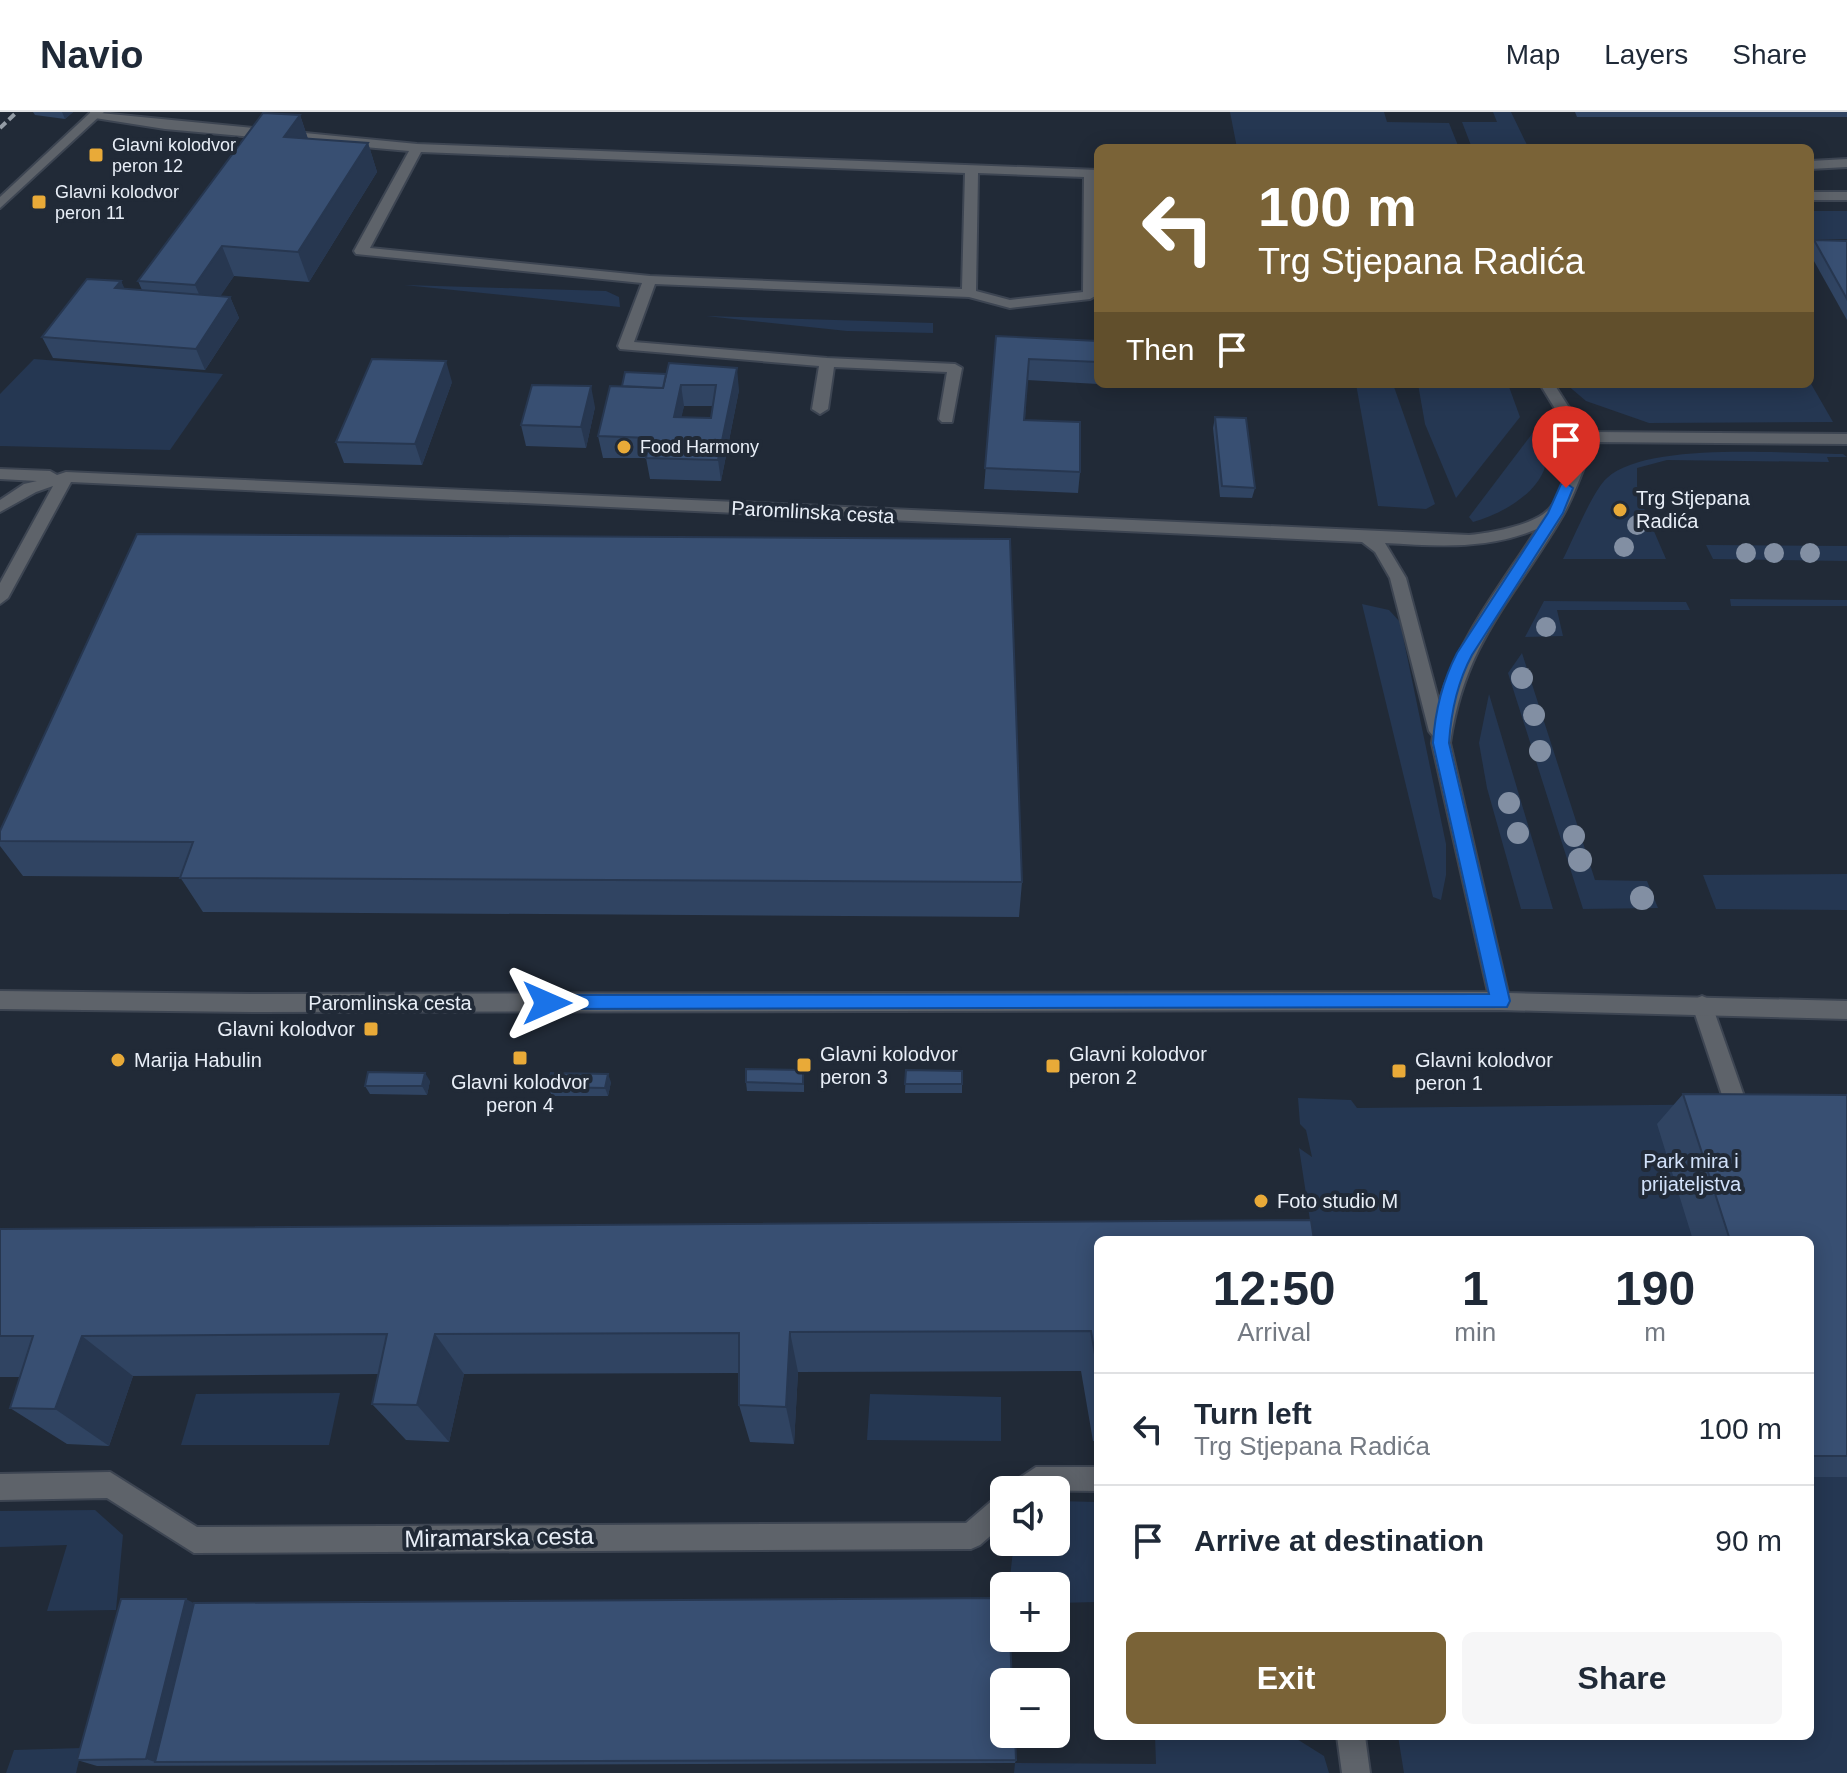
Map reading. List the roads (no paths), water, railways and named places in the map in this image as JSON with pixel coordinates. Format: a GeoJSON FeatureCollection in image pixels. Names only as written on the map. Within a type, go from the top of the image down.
{"type":"FeatureCollection","features":[{"type":"Feature","properties":{"kind":"street"},"geometry":{"type":"LineString","coordinates":[[0,204],[96,113],[197,128],[417,148],[1094,174],[1090,295],[1010,304],[969,293],[650,280],[361,251],[417,148]]}},
{"type":"Feature","properties":{"kind":"street"},"geometry":{"type":"LineString","coordinates":[[1814,165],[1847,163]]}},
{"type":"Feature","properties":{"kind":"street"},"geometry":{"type":"LineString","coordinates":[[969,293],[972,169]]}},
{"type":"Feature","properties":{"kind":"street"},"geometry":{"type":"LineString","coordinates":[[1814,196],[1847,196]]}},
{"type":"Feature","properties":{"kind":"street"},"geometry":{"type":"LineString","coordinates":[[650,280],[625,346],[827,362],[955,368],[947,419]]}},
{"type":"Feature","properties":{"kind":"street"},"geometry":{"type":"LineString","coordinates":[[820,409],[827,362]]}},
{"type":"Feature","properties":{"kind":"street"},"geometry":{"type":"LineString","coordinates":[[1549,388],[1562,409],[1588,437],[1847,439]]}},
{"type":"Feature","properties":{"kind":"street"},"geometry":{"type":"LineString","coordinates":[[1441,743],[1443,714],[1455,672],[1555,513],[1588,437]]}},
{"type":"Feature","properties":{"kind":"street"},"geometry":{"type":"LineString","coordinates":[[0,474],[66,477],[0,598]]}},
{"type":"Feature","properties":{"kind":"street","name":"Paromlinska cesta"},"geometry":{"type":"LineString","coordinates":[[0,507],[30,488],[66,477],[1367,538],[1483,540],[1506,537],[1528,529],[1555,513]]}},
{"type":"Feature","properties":{"kind":"street"},"geometry":{"type":"LineString","coordinates":[[1367,538],[1381,548],[1398,578],[1441,743],[1500,1001],[1847,1010]]}},
{"type":"Feature","properties":{"kind":"street","name":"Paromlinska cesta"},"geometry":{"type":"LineString","coordinates":[[0,1000],[251,1003],[1500,1001]]}},
{"type":"Feature","properties":{"kind":"street"},"geometry":{"type":"LineString","coordinates":[[1702,1005],[1744,1125]]}},
{"type":"Feature","properties":{"kind":"street"},"geometry":{"type":"LineString","coordinates":[[1070,1479],[1094,1479]]}},
{"type":"Feature","properties":{"kind":"street","name":"Miramarska cesta"},"geometry":{"type":"LineString","coordinates":[[0,1487],[110,1485],[194,1540],[971,1536],[990,1519]]}},
{"type":"Feature","properties":{"kind":"street"},"geometry":{"type":"LineString","coordinates":[[1352,1740],[1356,1773]]}},
{"type":"Feature","properties":{"kind":"railway"},"geometry":{"type":"LineString","coordinates":[[0,128],[17,112]]}},
{"type":"Feature","properties":{"kind":"place","name":"Glavni kolodvor peron 12"},"geometry":{"type":"Point","coordinates":[96,155]}},
{"type":"Feature","properties":{"kind":"place","name":"Glavni kolodvor peron 11"},"geometry":{"type":"Point","coordinates":[39,202]}},
{"type":"Feature","properties":{"kind":"place","name":"Food Harmony"},"geometry":{"type":"Point","coordinates":[624,447]}},
{"type":"Feature","properties":{"kind":"place","name":"Trg Stjepana Radića"},"geometry":{"type":"Point","coordinates":[1620,510]}},
{"type":"Feature","properties":{"kind":"place","name":"Glavni kolodvor"},"geometry":{"type":"Point","coordinates":[371,1029]}},
{"type":"Feature","properties":{"kind":"place","name":"Glavni kolodvor peron 4"},"geometry":{"type":"Point","coordinates":[520,1058]}},
{"type":"Feature","properties":{"kind":"place","name":"Marija Habulin"},"geometry":{"type":"Point","coordinates":[118,1060]}},
{"type":"Feature","properties":{"kind":"place","name":"Glavni kolodvor peron 3"},"geometry":{"type":"Point","coordinates":[804,1065]}},
{"type":"Feature","properties":{"kind":"place","name":"Glavni kolodvor peron 2"},"geometry":{"type":"Point","coordinates":[1053,1066]}},
{"type":"Feature","properties":{"kind":"place","name":"Glavni kolodvor peron 1"},"geometry":{"type":"Point","coordinates":[1399,1071]}},
{"type":"Feature","properties":{"kind":"place","name":"Foto studio M"},"geometry":{"type":"Point","coordinates":[1261,1201]}},
{"type":"Feature","properties":{"kind":"park label","name":"Park mira i prijateljstva"},"geometry":{"type":"Point","coordinates":[1691,1172]}}]}
